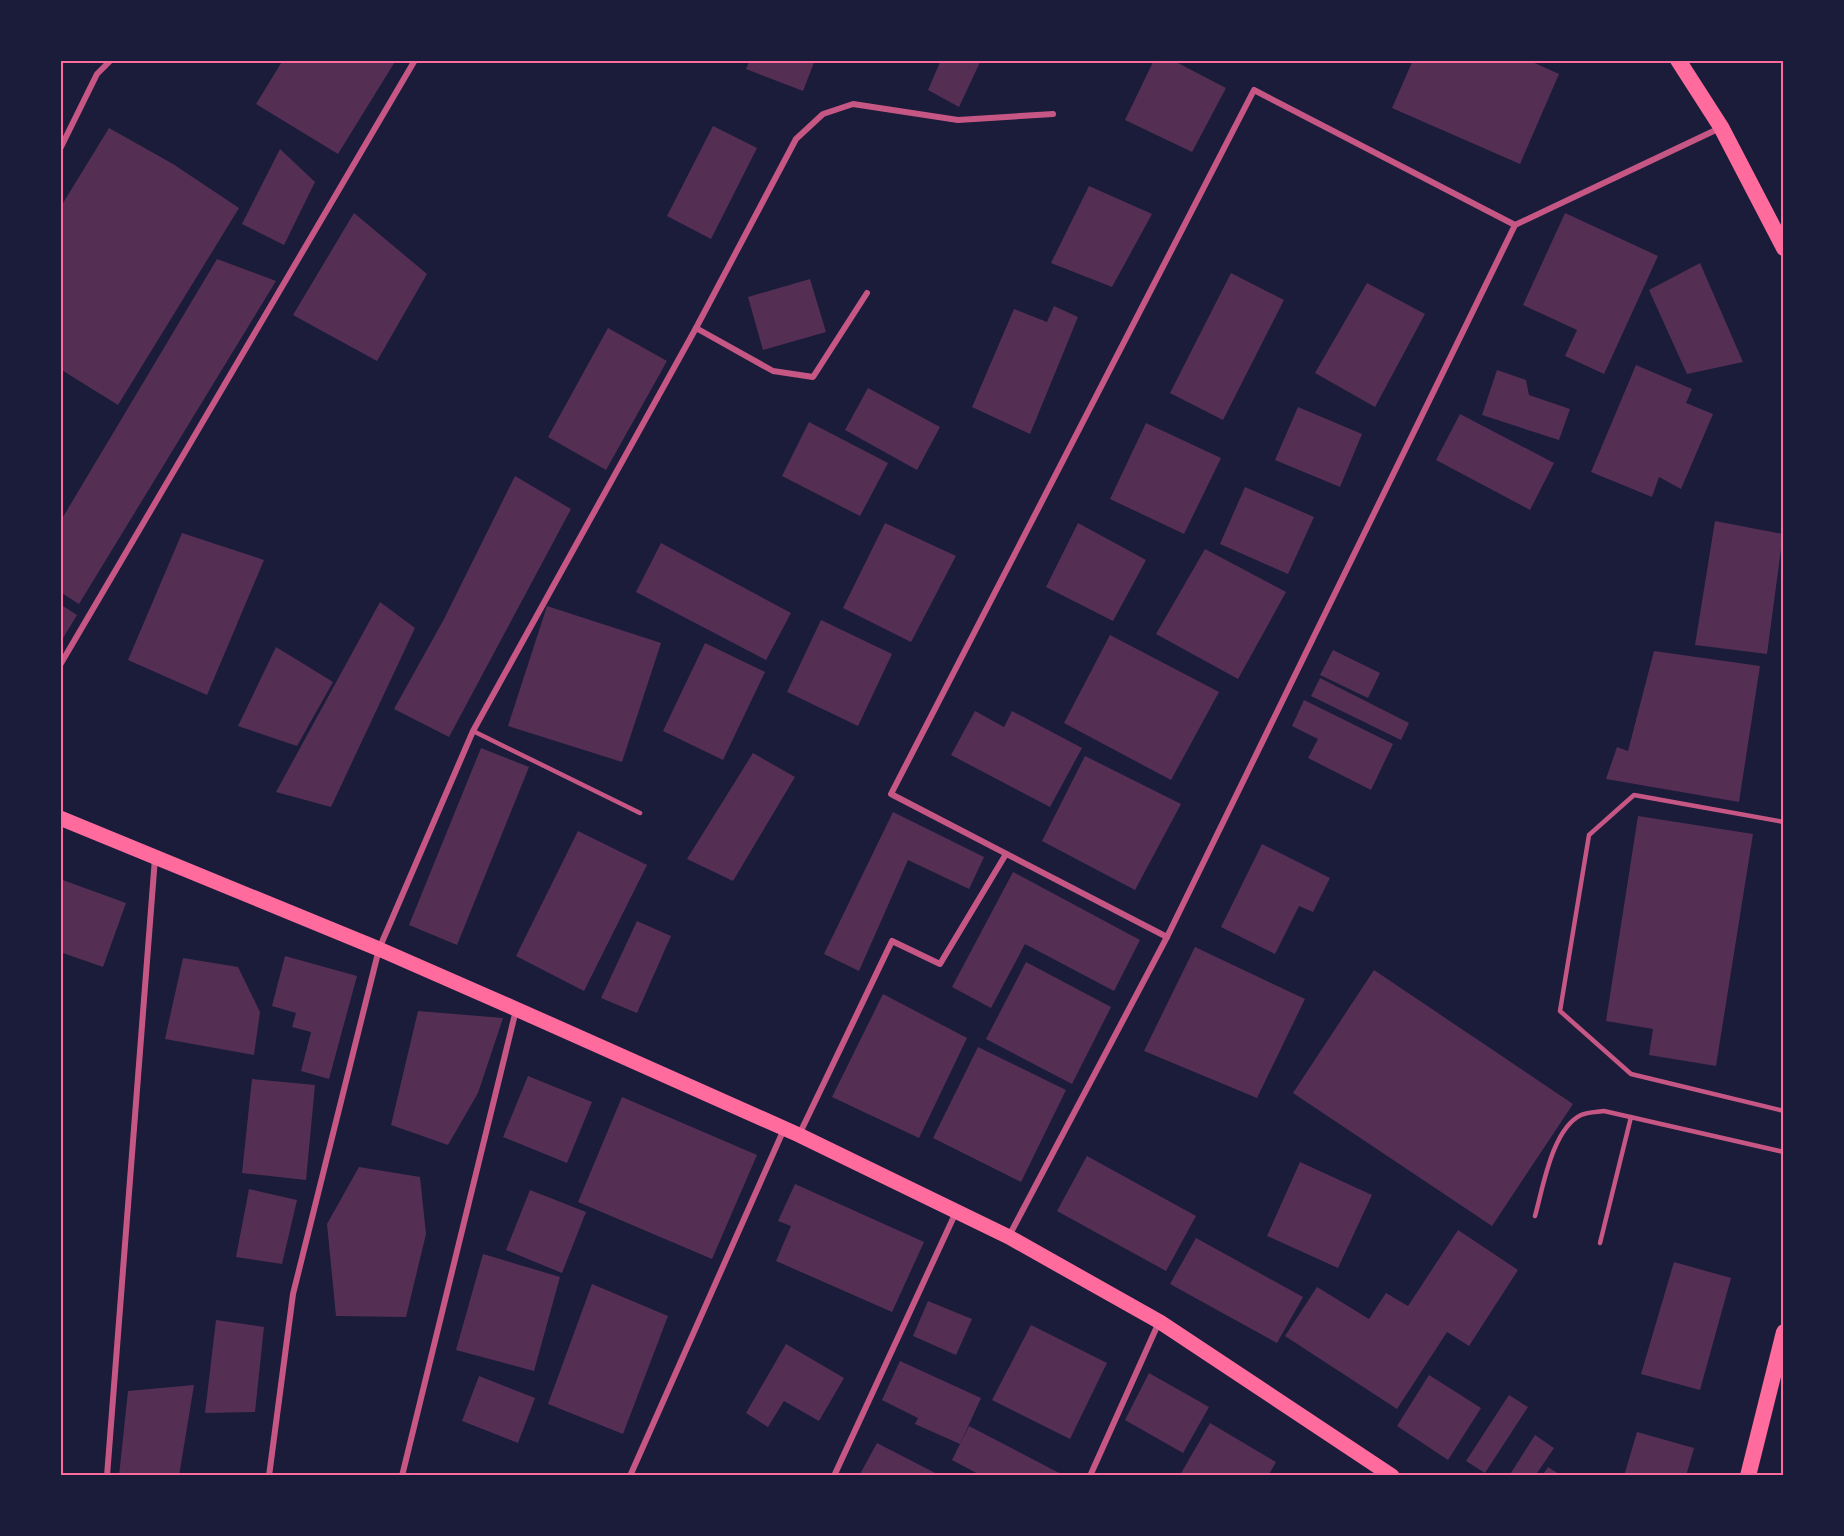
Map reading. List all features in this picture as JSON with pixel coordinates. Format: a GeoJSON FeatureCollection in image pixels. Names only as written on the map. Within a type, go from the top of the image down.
{"type":"FeatureCollection","features":[{"type":"Feature","properties":{"kind":"highway"},"geometry":{"type":"LineString","coordinates":[[1678,60],[1721,127],[1784,248]]}},
{"type":"Feature","properties":{"kind":"highway"},"geometry":{"type":"LineString","coordinates":[[1748,1476],[1784,1332]]}},
{"type":"Feature","properties":{"kind":"main road"},"geometry":{"type":"LineString","coordinates":[[60,818],[379,949],[516,1009],[784,1129],[957,1211],[1009,1237],[1160,1322],[1392,1476]]}},
{"type":"Feature","properties":{"kind":"street"},"geometry":{"type":"LineString","coordinates":[[60,149],[97,74],[111,60]]}},
{"type":"Feature","properties":{"kind":"street"},"geometry":{"type":"LineString","coordinates":[[60,666],[415,60]]}},
{"type":"Feature","properties":{"kind":"street"},"geometry":{"type":"LineString","coordinates":[[1167,937],[891,794],[1254,90],[1515,225]]}},
{"type":"Feature","properties":{"kind":"street"},"geometry":{"type":"LineString","coordinates":[[269,1476],[293,1294],[379,949],[473,731],[696,327],[796,139],[823,114],[853,104],[958,120],[1053,114]]}},
{"type":"Feature","properties":{"kind":"street"},"geometry":{"type":"LineString","coordinates":[[1009,1237],[1167,937],[1515,225],[1721,127]]}},
{"type":"Feature","properties":{"kind":"street"},"geometry":{"type":"LineString","coordinates":[[696,327],[773,370],[813,377],[867,293]]}},
{"type":"Feature","properties":{"kind":"street"},"geometry":{"type":"LineString","coordinates":[[799,1136],[892,941],[940,964],[1006,854]]}},
{"type":"Feature","properties":{"kind":"street"},"geometry":{"type":"LineString","coordinates":[[107,1476],[155,858]]}},
{"type":"Feature","properties":{"kind":"street"},"geometry":{"type":"LineString","coordinates":[[402,1476],[516,1009]]}},
{"type":"Feature","properties":{"kind":"street"},"geometry":{"type":"LineString","coordinates":[[630,1476],[784,1129]]}},
{"type":"Feature","properties":{"kind":"street"},"geometry":{"type":"LineString","coordinates":[[834,1476],[957,1211]]}},
{"type":"Feature","properties":{"kind":"street"},"geometry":{"type":"LineString","coordinates":[[1090,1476],[1160,1322]]}},
{"type":"Feature","properties":{"kind":"lane"},"geometry":{"type":"LineString","coordinates":[[473,731],[640,813]]}},
{"type":"Feature","properties":{"kind":"lane"},"geometry":{"type":"LineString","coordinates":[[1784,822],[1634,795],[1589,835],[1560,1011],[1631,1074],[1784,1111]]}},
{"type":"Feature","properties":{"kind":"lane"},"geometry":{"type":"LineString","coordinates":[[1535,1216],[1553,1151],[1565,1127],[1581,1115],[1604,1111],[1784,1152]]}},
{"type":"Feature","properties":{"kind":"lane"},"geometry":{"type":"LineString","coordinates":[[1600,1244],[1631,1117]]}},
{"type":"Feature","properties":{"kind":"building"},"geometry":{"type":"Polygon","coordinates":[[[283,60],[396,60],[338,154],[256,104],[283,60]]]}},
{"type":"Feature","properties":{"kind":"building"},"geometry":{"type":"Polygon","coordinates":[[[750,60],[815,60],[803,91],[746,69],[750,60]]]}},
{"type":"Feature","properties":{"kind":"building"},"geometry":{"type":"Polygon","coordinates":[[[941,60],[981,60],[959,107],[928,90],[941,60]]]}},
{"type":"Feature","properties":{"kind":"building"},"geometry":{"type":"Polygon","coordinates":[[[1154,60],[1172,60],[1226,88],[1192,152],[1125,120],[1154,60]]]}},
{"type":"Feature","properties":{"kind":"building"},"geometry":{"type":"Polygon","coordinates":[[[1413,60],[1528,60],[1559,74],[1520,164],[1392,108],[1413,60]]]}},
{"type":"Feature","properties":{"kind":"building"},"geometry":{"type":"Polygon","coordinates":[[[713,126],[757,148],[711,239],[667,216],[713,126]]]}},
{"type":"Feature","properties":{"kind":"building"},"geometry":{"type":"Polygon","coordinates":[[[109,128],[173,164],[239,208],[118,405],[60,369],[60,208],[109,128]]]}},
{"type":"Feature","properties":{"kind":"building"},"geometry":{"type":"Polygon","coordinates":[[[280,149],[315,182],[284,245],[242,224],[280,149]]]}},
{"type":"Feature","properties":{"kind":"building"},"geometry":{"type":"Polygon","coordinates":[[[1089,186],[1152,214],[1112,287],[1051,263],[1089,186]]]}},
{"type":"Feature","properties":{"kind":"building"},"geometry":{"type":"Polygon","coordinates":[[[354,213],[427,274],[377,361],[293,315],[354,213]]]}},
{"type":"Feature","properties":{"kind":"building"},"geometry":{"type":"Polygon","coordinates":[[[1565,213],[1658,256],[1604,374],[1565,356],[1577,330],[1523,305],[1565,213]]]}},
{"type":"Feature","properties":{"kind":"building"},"geometry":{"type":"Polygon","coordinates":[[[217,259],[276,281],[79,604],[60,592],[60,522],[217,259]]]}},
{"type":"Feature","properties":{"kind":"building"},"geometry":{"type":"Polygon","coordinates":[[[1700,263],[1743,362],[1687,374],[1649,290],[1700,263]]]}},
{"type":"Feature","properties":{"kind":"building"},"geometry":{"type":"Polygon","coordinates":[[[1231,273],[1284,300],[1223,420],[1170,393],[1231,273]]]}},
{"type":"Feature","properties":{"kind":"building"},"geometry":{"type":"Polygon","coordinates":[[[810,279],[826,332],[763,350],[748,297],[810,279]]]}},
{"type":"Feature","properties":{"kind":"building"},"geometry":{"type":"Polygon","coordinates":[[[1367,283],[1425,314],[1375,407],[1315,373],[1367,283]]]}},
{"type":"Feature","properties":{"kind":"building"},"geometry":{"type":"Polygon","coordinates":[[[1054,306],[1078,317],[1030,434],[972,407],[1014,309],[1047,322],[1054,306]]]}},
{"type":"Feature","properties":{"kind":"building"},"geometry":{"type":"Polygon","coordinates":[[[608,328],[667,361],[606,470],[548,437],[608,328]]]}},
{"type":"Feature","properties":{"kind":"building"},"geometry":{"type":"Polygon","coordinates":[[[1636,365],[1692,389],[1686,403],[1713,414],[1681,489],[1659,477],[1652,497],[1591,472],[1636,365]]]}},
{"type":"Feature","properties":{"kind":"building"},"geometry":{"type":"Polygon","coordinates":[[[1497,370],[1526,380],[1529,395],[1570,409],[1559,440],[1482,415],[1497,370]]]}},
{"type":"Feature","properties":{"kind":"building"},"geometry":{"type":"Polygon","coordinates":[[[868,388],[940,427],[917,470],[845,430],[868,388]]]}},
{"type":"Feature","properties":{"kind":"building"},"geometry":{"type":"Polygon","coordinates":[[[1298,407],[1362,434],[1340,487],[1275,460],[1298,407]]]}},
{"type":"Feature","properties":{"kind":"building"},"geometry":{"type":"Polygon","coordinates":[[[1460,414],[1554,463],[1530,510],[1436,460],[1460,414]]]}},
{"type":"Feature","properties":{"kind":"building"},"geometry":{"type":"Polygon","coordinates":[[[809,422],[888,463],[860,516],[782,476],[809,422]]]}},
{"type":"Feature","properties":{"kind":"building"},"geometry":{"type":"Polygon","coordinates":[[[1146,423],[1221,458],[1184,534],[1110,499],[1146,423]]]}},
{"type":"Feature","properties":{"kind":"building"},"geometry":{"type":"Polygon","coordinates":[[[515,476],[571,509],[449,737],[394,709],[444,619],[515,476]]]}},
{"type":"Feature","properties":{"kind":"building"},"geometry":{"type":"Polygon","coordinates":[[[1245,487],[1314,517],[1288,574],[1220,544],[1245,487]]]}},
{"type":"Feature","properties":{"kind":"building"},"geometry":{"type":"Polygon","coordinates":[[[1715,521],[1783,534],[1767,654],[1695,645],[1715,521]]]}},
{"type":"Feature","properties":{"kind":"building"},"geometry":{"type":"Polygon","coordinates":[[[885,523],[956,556],[911,642],[843,608],[885,523]]]}},
{"type":"Feature","properties":{"kind":"building"},"geometry":{"type":"Polygon","coordinates":[[[1078,523],[1146,560],[1113,621],[1046,587],[1078,523]]]}},
{"type":"Feature","properties":{"kind":"building"},"geometry":{"type":"Polygon","coordinates":[[[182,533],[264,560],[207,695],[128,660],[182,533]]]}},
{"type":"Feature","properties":{"kind":"building"},"geometry":{"type":"Polygon","coordinates":[[[661,543],[791,613],[766,660],[636,592],[661,543]]]}},
{"type":"Feature","properties":{"kind":"building"},"geometry":{"type":"Polygon","coordinates":[[[1205,549],[1286,592],[1238,679],[1156,634],[1205,549]]]}},
{"type":"Feature","properties":{"kind":"building"},"geometry":{"type":"Polygon","coordinates":[[[380,602],[415,628],[331,807],[276,792],[380,602]]]}},
{"type":"Feature","properties":{"kind":"building"},"geometry":{"type":"Polygon","coordinates":[[[60,604],[77,615],[60,643],[60,604]]]}},
{"type":"Feature","properties":{"kind":"building"},"geometry":{"type":"Polygon","coordinates":[[[547,606],[661,643],[622,762],[508,726],[547,606]]]}},
{"type":"Feature","properties":{"kind":"building"},"geometry":{"type":"Polygon","coordinates":[[[821,620],[892,654],[858,726],[787,692],[821,620]]]}},
{"type":"Feature","properties":{"kind":"building"},"geometry":{"type":"Polygon","coordinates":[[[1110,635],[1219,692],[1171,780],[1064,723],[1110,635]]]}},
{"type":"Feature","properties":{"kind":"building"},"geometry":{"type":"Polygon","coordinates":[[[705,643],[765,672],[723,760],[663,731],[705,643]]]}},
{"type":"Feature","properties":{"kind":"building"},"geometry":{"type":"Polygon","coordinates":[[[276,647],[333,682],[297,746],[238,726],[276,647]]]}},
{"type":"Feature","properties":{"kind":"building"},"geometry":{"type":"Polygon","coordinates":[[[1333,650],[1380,673],[1368,698],[1320,675],[1333,650]]]}},
{"type":"Feature","properties":{"kind":"building"},"geometry":{"type":"Polygon","coordinates":[[[1654,651],[1760,666],[1739,802],[1606,779],[1617,747],[1628,751],[1654,651]]]}},
{"type":"Feature","properties":{"kind":"building"},"geometry":{"type":"Polygon","coordinates":[[[1320,678],[1409,723],[1401,740],[1311,696],[1320,678]]]}},
{"type":"Feature","properties":{"kind":"building"},"geometry":{"type":"Polygon","coordinates":[[[1304,700],[1393,744],[1371,790],[1308,758],[1318,739],[1292,726],[1304,700]]]}},
{"type":"Feature","properties":{"kind":"building"},"geometry":{"type":"Polygon","coordinates":[[[975,711],[1004,727],[1012,711],[1082,748],[1050,807],[951,755],[975,711]]]}},
{"type":"Feature","properties":{"kind":"building"},"geometry":{"type":"Polygon","coordinates":[[[481,748],[529,767],[457,945],[409,925],[481,748]]]}},
{"type":"Feature","properties":{"kind":"building"},"geometry":{"type":"Polygon","coordinates":[[[753,753],[795,777],[733,881],[687,859],[753,753]]]}},
{"type":"Feature","properties":{"kind":"building"},"geometry":{"type":"Polygon","coordinates":[[[1085,756],[1181,804],[1135,890],[1042,841],[1085,756]]]}},
{"type":"Feature","properties":{"kind":"building"},"geometry":{"type":"Polygon","coordinates":[[[893,812],[984,857],[969,889],[908,860],[859,971],[824,954],[893,812]]]}},
{"type":"Feature","properties":{"kind":"building"},"geometry":{"type":"Polygon","coordinates":[[[1638,816],[1753,834],[1716,1066],[1649,1055],[1653,1029],[1606,1021],[1638,816]]]}},
{"type":"Feature","properties":{"kind":"building"},"geometry":{"type":"Polygon","coordinates":[[[578,831],[647,865],[584,991],[516,956],[578,831]]]}},
{"type":"Feature","properties":{"kind":"building"},"geometry":{"type":"Polygon","coordinates":[[[1262,844],[1330,878],[1313,912],[1299,906],[1275,954],[1221,927],[1262,844]]]}},
{"type":"Feature","properties":{"kind":"building"},"geometry":{"type":"Polygon","coordinates":[[[1013,872],[1140,940],[1114,991],[1025,944],[991,1008],[952,987],[1013,872]]]}},
{"type":"Feature","properties":{"kind":"building"},"geometry":{"type":"Polygon","coordinates":[[[60,879],[126,903],[103,967],[60,952],[60,879]]]}},
{"type":"Feature","properties":{"kind":"building"},"geometry":{"type":"Polygon","coordinates":[[[637,921],[671,936],[637,1013],[601,998],[637,921]]]}},
{"type":"Feature","properties":{"kind":"building"},"geometry":{"type":"Polygon","coordinates":[[[1195,947],[1305,999],[1257,1098],[1144,1051],[1195,947]]]}},
{"type":"Feature","properties":{"kind":"building"},"geometry":{"type":"Polygon","coordinates":[[[285,956],[357,976],[329,1079],[301,1071],[311,1032],[292,1027],[296,1013],[272,1006],[285,956]]]}},
{"type":"Feature","properties":{"kind":"building"},"geometry":{"type":"Polygon","coordinates":[[[183,958],[238,967],[260,1012],[254,1055],[165,1039],[183,958]]]}},
{"type":"Feature","properties":{"kind":"building"},"geometry":{"type":"Polygon","coordinates":[[[1026,962],[1111,1007],[1072,1084],[986,1039],[1026,962]]]}},
{"type":"Feature","properties":{"kind":"building"},"geometry":{"type":"Polygon","coordinates":[[[1374,970],[1573,1104],[1492,1226],[1293,1093],[1374,970]]]}},
{"type":"Feature","properties":{"kind":"building"},"geometry":{"type":"Polygon","coordinates":[[[883,994],[967,1038],[919,1138],[832,1097],[883,994]]]}},
{"type":"Feature","properties":{"kind":"building"},"geometry":{"type":"Polygon","coordinates":[[[418,1011],[503,1018],[478,1093],[448,1145],[391,1125],[418,1011]]]}},
{"type":"Feature","properties":{"kind":"building"},"geometry":{"type":"Polygon","coordinates":[[[978,1047],[1066,1090],[1021,1182],[933,1138],[978,1047]]]}},
{"type":"Feature","properties":{"kind":"building"},"geometry":{"type":"Polygon","coordinates":[[[528,1076],[592,1102],[567,1163],[503,1137],[528,1076]]]}},
{"type":"Feature","properties":{"kind":"building"},"geometry":{"type":"Polygon","coordinates":[[[252,1079],[315,1085],[306,1180],[242,1173],[252,1079]]]}},
{"type":"Feature","properties":{"kind":"building"},"geometry":{"type":"Polygon","coordinates":[[[622,1097],[757,1155],[712,1259],[578,1202],[622,1097]]]}},
{"type":"Feature","properties":{"kind":"building"},"geometry":{"type":"Polygon","coordinates":[[[1087,1156],[1196,1216],[1166,1271],[1057,1211],[1087,1156]]]}},
{"type":"Feature","properties":{"kind":"building"},"geometry":{"type":"Polygon","coordinates":[[[1300,1162],[1372,1195],[1338,1268],[1267,1236],[1300,1162]]]}},
{"type":"Feature","properties":{"kind":"building"},"geometry":{"type":"Polygon","coordinates":[[[359,1167],[420,1177],[426,1234],[406,1317],[336,1316],[327,1224],[359,1167]]]}},
{"type":"Feature","properties":{"kind":"building"},"geometry":{"type":"Polygon","coordinates":[[[795,1184],[924,1242],[892,1312],[776,1261],[791,1226],[778,1221],[795,1184]]]}},
{"type":"Feature","properties":{"kind":"building"},"geometry":{"type":"Polygon","coordinates":[[[249,1189],[297,1200],[282,1264],[236,1257],[249,1189]]]}},
{"type":"Feature","properties":{"kind":"building"},"geometry":{"type":"Polygon","coordinates":[[[530,1190],[586,1212],[562,1273],[506,1250],[530,1190]]]}},
{"type":"Feature","properties":{"kind":"building"},"geometry":{"type":"Polygon","coordinates":[[[1458,1230],[1518,1270],[1469,1346],[1447,1332],[1397,1409],[1285,1336],[1317,1287],[1369,1319],[1386,1293],[1408,1306],[1458,1230]]]}},
{"type":"Feature","properties":{"kind":"building"},"geometry":{"type":"Polygon","coordinates":[[[1196,1238],[1303,1297],[1277,1343],[1170,1284],[1196,1238]]]}},
{"type":"Feature","properties":{"kind":"building"},"geometry":{"type":"Polygon","coordinates":[[[483,1254],[560,1277],[534,1371],[456,1350],[483,1254]]]}},
{"type":"Feature","properties":{"kind":"building"},"geometry":{"type":"Polygon","coordinates":[[[1674,1262],[1731,1278],[1700,1390],[1641,1374],[1674,1262]]]}},
{"type":"Feature","properties":{"kind":"building"},"geometry":{"type":"Polygon","coordinates":[[[592,1284],[668,1316],[623,1434],[548,1404],[592,1284]]]}},
{"type":"Feature","properties":{"kind":"building"},"geometry":{"type":"Polygon","coordinates":[[[928,1301],[972,1319],[956,1355],[913,1336],[928,1301]]]}},
{"type":"Feature","properties":{"kind":"building"},"geometry":{"type":"Polygon","coordinates":[[[216,1320],[264,1327],[255,1412],[205,1413],[216,1320]]]}},
{"type":"Feature","properties":{"kind":"building"},"geometry":{"type":"Polygon","coordinates":[[[1031,1325],[1107,1363],[1070,1439],[992,1400],[1031,1325]]]}},
{"type":"Feature","properties":{"kind":"building"},"geometry":{"type":"Polygon","coordinates":[[[786,1344],[844,1378],[819,1421],[784,1401],[768,1427],[746,1413],[786,1344]]]}},
{"type":"Feature","properties":{"kind":"building"},"geometry":{"type":"Polygon","coordinates":[[[900,1361],[981,1398],[960,1444],[915,1424],[918,1418],[882,1400],[900,1361]]]}},
{"type":"Feature","properties":{"kind":"building"},"geometry":{"type":"Polygon","coordinates":[[[1149,1373],[1209,1407],[1183,1453],[1125,1420],[1149,1373]]]}},
{"type":"Feature","properties":{"kind":"building"},"geometry":{"type":"Polygon","coordinates":[[[1429,1375],[1481,1408],[1448,1460],[1397,1426],[1429,1375]]]}},
{"type":"Feature","properties":{"kind":"building"},"geometry":{"type":"Polygon","coordinates":[[[479,1376],[535,1398],[518,1443],[462,1421],[479,1376]]]}},
{"type":"Feature","properties":{"kind":"building"},"geometry":{"type":"Polygon","coordinates":[[[194,1385],[179,1476],[119,1476],[128,1391],[194,1385]]]}},
{"type":"Feature","properties":{"kind":"building"},"geometry":{"type":"Polygon","coordinates":[[[1509,1395],[1528,1407],[1485,1473],[1466,1461],[1509,1395]]]}},
{"type":"Feature","properties":{"kind":"building"},"geometry":{"type":"Polygon","coordinates":[[[1210,1423],[1276,1462],[1268,1476],[1180,1475],[1210,1423]]]}},
{"type":"Feature","properties":{"kind":"building"},"geometry":{"type":"Polygon","coordinates":[[[969,1426],[1065,1476],[982,1476],[952,1460],[969,1426]]]}},
{"type":"Feature","properties":{"kind":"building"},"geometry":{"type":"Polygon","coordinates":[[[1637,1432],[1694,1448],[1686,1476],[1624,1476],[1637,1432]]]}},
{"type":"Feature","properties":{"kind":"building"},"geometry":{"type":"Polygon","coordinates":[[[1535,1435],[1554,1448],[1535,1476],[1509,1476],[1535,1435]]]}},
{"type":"Feature","properties":{"kind":"building"},"geometry":{"type":"Polygon","coordinates":[[[877,1443],[941,1476],[859,1476],[877,1443]]]}},
{"type":"Feature","properties":{"kind":"building"},"geometry":{"type":"Polygon","coordinates":[[[1548,1467],[1562,1476],[1542,1476],[1548,1467]]]}}]}
